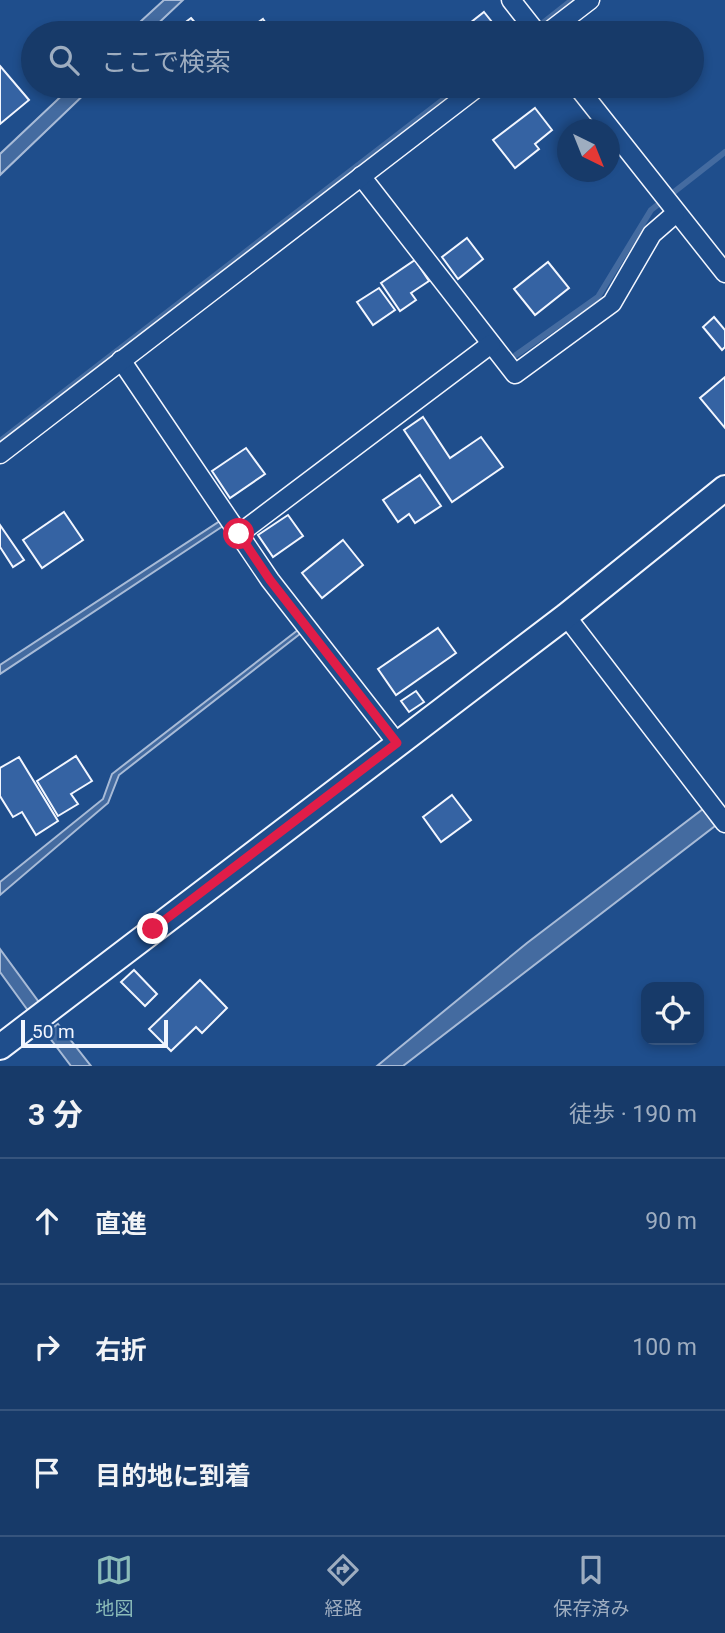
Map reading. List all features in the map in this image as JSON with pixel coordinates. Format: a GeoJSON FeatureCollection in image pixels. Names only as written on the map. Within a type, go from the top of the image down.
{"type":"FeatureCollection","features":[{"type":"Feature","properties":{"kind":"street"},"geometry":{"type":"LineString","coordinates":[[511,0],[528,21]]}},
{"type":"Feature","properties":{"kind":"street"},"geometry":{"type":"LineString","coordinates":[[563,21],[590,0]]}},
{"type":"Feature","properties":{"kind":"street"},"geometry":{"type":"LineString","coordinates":[[0,454],[463,98]]}},
{"type":"Feature","properties":{"kind":"street"},"geometry":{"type":"LineString","coordinates":[[586,98],[672,210],[725,273]]}},
{"type":"Feature","properties":{"kind":"street"},"geometry":{"type":"LineString","coordinates":[[361,176],[515,374],[612,303],[652,234],[672,210]]}},
{"type":"Feature","properties":{"kind":"street"},"geometry":{"type":"LineString","coordinates":[[239,534],[491,344]]}},
{"type":"Feature","properties":{"kind":"street"},"geometry":{"type":"LineString","coordinates":[[121,360],[270,580],[397,743]]}},
{"type":"Feature","properties":{"kind":"street"},"geometry":{"type":"LineString","coordinates":[[0,1047],[566,615],[725,488]]}},
{"type":"Feature","properties":{"kind":"street"},"geometry":{"type":"LineString","coordinates":[[566,615],[720,817]]}},
{"type":"Feature","properties":{"kind":"water"},"geometry":{"type":"Polygon","coordinates":[[[164,0],[183,0],[161,21],[141,21],[164,0]]]}},
{"type":"Feature","properties":{"kind":"water"},"geometry":{"type":"Polygon","coordinates":[[[59,98],[80,98],[0,175],[0,154],[59,98]]]}},
{"type":"Feature","properties":{"kind":"water"},"geometry":{"type":"Polygon","coordinates":[[[220,521],[223,526],[0,674],[0,665],[220,521]]]}},
{"type":"Feature","properties":{"kind":"water"},"geometry":{"type":"Polygon","coordinates":[[[303,626],[305,630],[119,775],[108,803],[0,895],[0,882],[103,799],[112,774],[303,626]]]}},
{"type":"Feature","properties":{"kind":"water"},"geometry":{"type":"Polygon","coordinates":[[[703,809],[715,826],[403,1066],[377,1066],[527,943],[703,809]]]}},
{"type":"Feature","properties":{"kind":"water"},"geometry":{"type":"Polygon","coordinates":[[[0,949],[41,1005],[29,1012],[0,972],[0,949]]]}},
{"type":"Feature","properties":{"kind":"water"},"geometry":{"type":"Polygon","coordinates":[[[58,1024],[91,1066],[71,1066],[46,1033],[58,1024]]]}},
{"type":"Feature","properties":{"kind":"building"},"geometry":{"type":"Polygon","coordinates":[[[484,12],[491,21],[472,21],[484,12]]]}},
{"type":"Feature","properties":{"kind":"building"},"geometry":{"type":"Polygon","coordinates":[[[0,66],[21,91],[21,98],[29,100],[0,124],[0,66]]]}},
{"type":"Feature","properties":{"kind":"building"},"geometry":{"type":"Polygon","coordinates":[[[535,108],[552,130],[535,144],[539,149],[515,168],[493,140],[535,108]]]}},
{"type":"Feature","properties":{"kind":"building"},"geometry":{"type":"Polygon","coordinates":[[[467,238],[483,259],[458,279],[442,257],[467,238]]]}},
{"type":"Feature","properties":{"kind":"building"},"geometry":{"type":"Polygon","coordinates":[[[415,260],[429,281],[411,293],[416,300],[400,311],[381,283],[415,260]]]}},
{"type":"Feature","properties":{"kind":"building"},"geometry":{"type":"Polygon","coordinates":[[[548,262],[569,288],[535,315],[514,289],[548,262]]]}},
{"type":"Feature","properties":{"kind":"building"},"geometry":{"type":"Polygon","coordinates":[[[379,288],[395,310],[373,325],[357,302],[379,288]]]}},
{"type":"Feature","properties":{"kind":"building"},"geometry":{"type":"Polygon","coordinates":[[[714,317],[725,330],[725,347],[722,350],[703,327],[714,317]]]}},
{"type":"Feature","properties":{"kind":"building"},"geometry":{"type":"Polygon","coordinates":[[[725,377],[725,428],[700,398],[725,377]]]}},
{"type":"Feature","properties":{"kind":"building"},"geometry":{"type":"Polygon","coordinates":[[[423,417],[450,458],[481,437],[503,467],[452,502],[404,430],[423,417]]]}},
{"type":"Feature","properties":{"kind":"building"},"geometry":{"type":"Polygon","coordinates":[[[246,448],[265,474],[230,498],[212,471],[246,448]]]}},
{"type":"Feature","properties":{"kind":"building"},"geometry":{"type":"Polygon","coordinates":[[[420,475],[441,506],[415,523],[409,514],[398,522],[383,500],[420,475]]]}},
{"type":"Feature","properties":{"kind":"building"},"geometry":{"type":"Polygon","coordinates":[[[64,512],[83,540],[42,568],[23,540],[64,512]]]}},
{"type":"Feature","properties":{"kind":"building"},"geometry":{"type":"Polygon","coordinates":[[[288,515],[303,536],[273,557],[258,535],[288,515]]]}},
{"type":"Feature","properties":{"kind":"building"},"geometry":{"type":"Polygon","coordinates":[[[0,525],[24,560],[13,567],[0,547],[0,525]]]}},
{"type":"Feature","properties":{"kind":"building"},"geometry":{"type":"Polygon","coordinates":[[[343,540],[363,565],[322,598],[302,573],[343,540]]]}},
{"type":"Feature","properties":{"kind":"building"},"geometry":{"type":"Polygon","coordinates":[[[438,628],[456,653],[396,695],[378,669],[438,628]]]}},
{"type":"Feature","properties":{"kind":"building"},"geometry":{"type":"Polygon","coordinates":[[[416,691],[424,702],[409,712],[401,701],[416,691]]]}},
{"type":"Feature","properties":{"kind":"building"},"geometry":{"type":"Polygon","coordinates":[[[76,756],[92,781],[71,794],[78,804],[58,816],[37,781],[76,756]]]}},
{"type":"Feature","properties":{"kind":"building"},"geometry":{"type":"Polygon","coordinates":[[[19,757],[58,821],[36,835],[22,812],[13,817],[0,796],[0,768],[19,757]]]}},
{"type":"Feature","properties":{"kind":"building"},"geometry":{"type":"Polygon","coordinates":[[[452,795],[471,820],[441,842],[423,817],[452,795]]]}},
{"type":"Feature","properties":{"kind":"building"},"geometry":{"type":"Polygon","coordinates":[[[134,970],[157,994],[145,1006],[121,982],[134,970]]]}},
{"type":"Feature","properties":{"kind":"building"},"geometry":{"type":"Polygon","coordinates":[[[200,980],[227,1008],[202,1033],[196,1027],[171,1051],[149,1029],[200,980]]]}},
{"type":"Feature","properties":{"kind":"waterway"},"geometry":{"type":"LineString","coordinates":[[545,21],[572,0]]}},
{"type":"Feature","properties":{"kind":"waterway"},"geometry":{"type":"LineString","coordinates":[[0,441],[445,98]]}},
{"type":"Feature","properties":{"kind":"waterway"},"geometry":{"type":"LineString","coordinates":[[516,355],[598,297],[651,210],[725,152]]}},
{"type":"Feature","properties":{"kind":"route"},"geometry":{"type":"LineString","coordinates":[[153,929],[397,743],[270,580],[239,534]]}}]}
